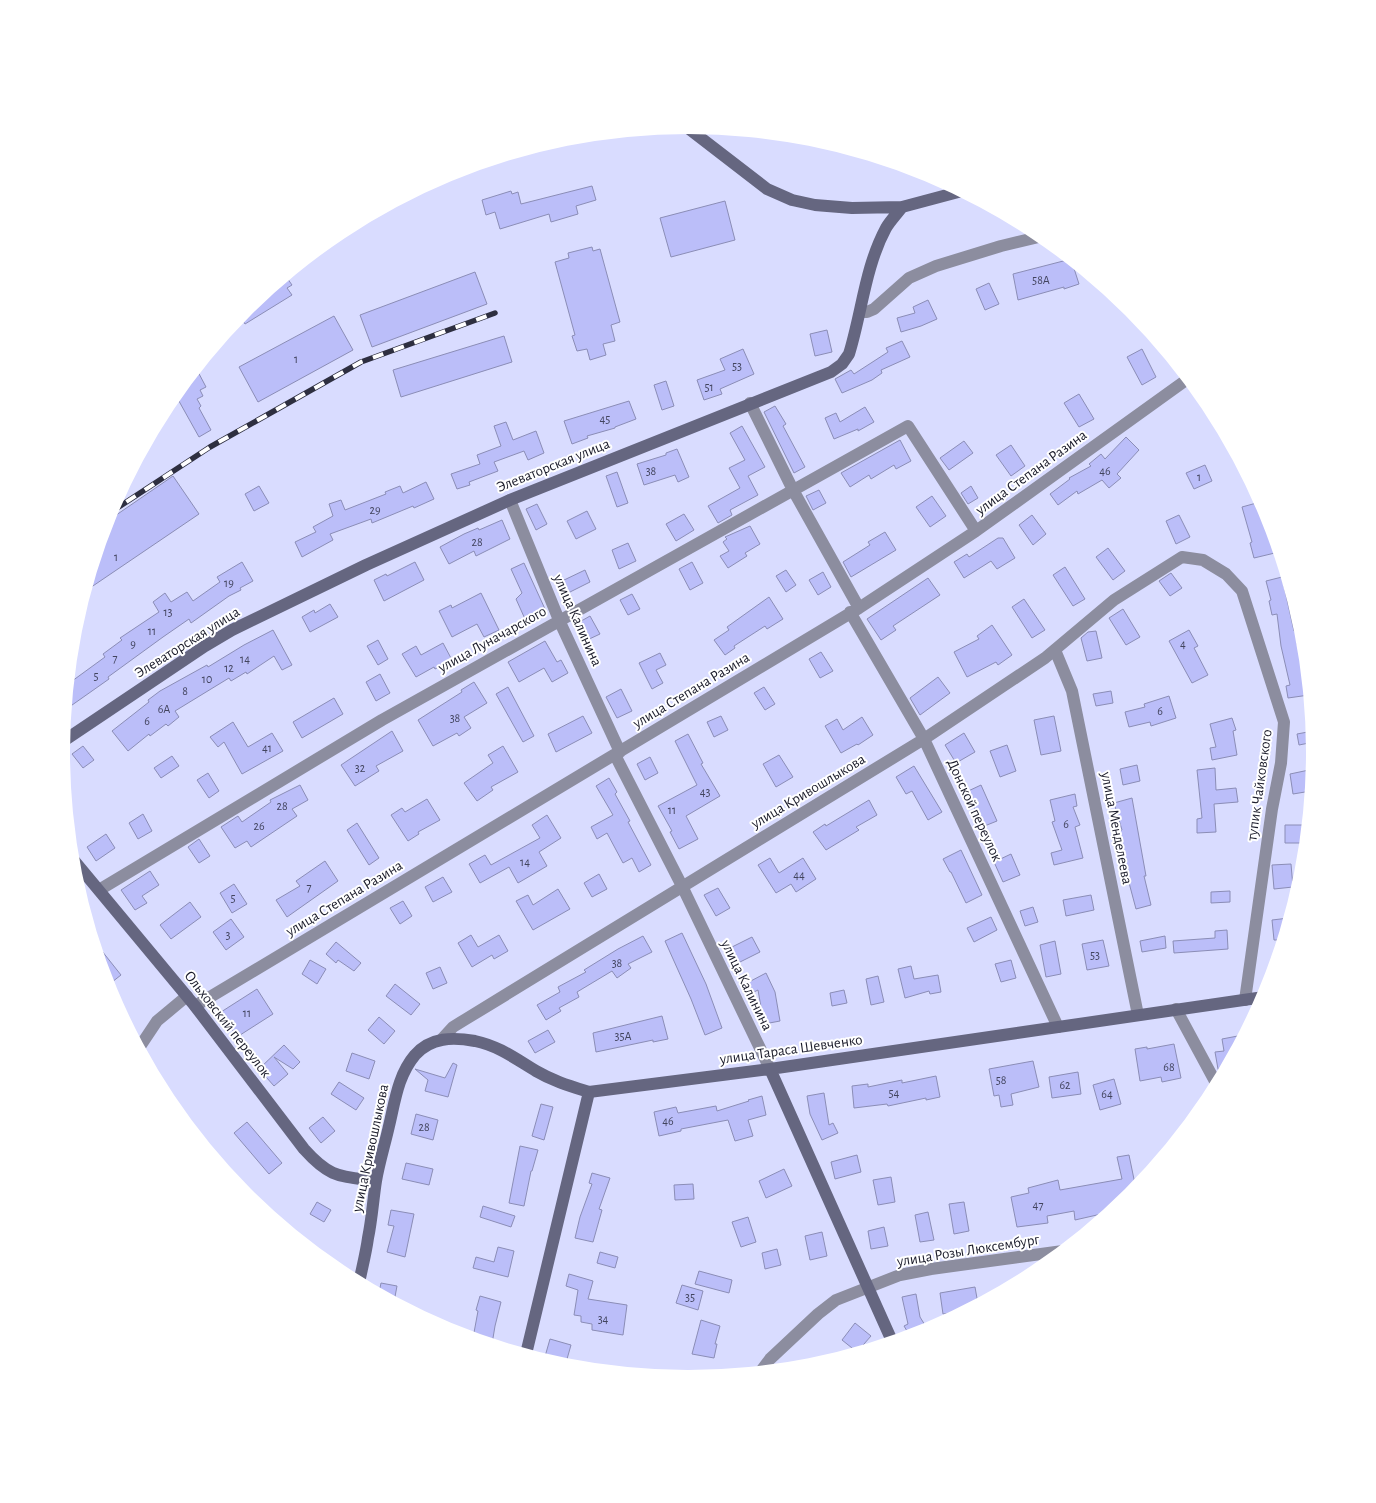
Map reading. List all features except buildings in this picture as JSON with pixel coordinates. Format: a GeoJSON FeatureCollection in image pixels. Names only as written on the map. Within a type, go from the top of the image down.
{"type":"FeatureCollection","features":[{"type":"Feature","properties":{"kind":"street"},"geometry":{"type":"LineString","coordinates":[[695,133],[767,189],[792,200],[815,205],[852,208],[902,207],[952,193]]}},
{"type":"Feature","properties":{"kind":"street","name":"Элеваторская улица"},"geometry":{"type":"LineString","coordinates":[[70,736],[232,630],[366,565],[510,500],[831,372],[842,364],[849,354],[868,276],[886,227],[902,207]]}},
{"type":"Feature","properties":{"kind":"street"},"geometry":{"type":"LineString","coordinates":[[860,312],[874,309],[909,278],[936,266],[1032,239]]}},
{"type":"Feature","properties":{"kind":"street","name":"улица Степана Разина"},"geometry":{"type":"LineString","coordinates":[[195,1006],[855,610],[976,532],[1183,382]]}},
{"type":"Feature","properties":{"kind":"street","name":"Донской переулок"},"geometry":{"type":"LineString","coordinates":[[750,403],[855,610],[924,739],[1058,1027]]}},
{"type":"Feature","properties":{"kind":"street","name":"улица Луначарского"},"geometry":{"type":"LineString","coordinates":[[99,890],[382,720],[908,426],[976,532]]}},
{"type":"Feature","properties":{"kind":"street","name":"улица Калинина"},"geometry":{"type":"LineString","coordinates":[[510,500],[559,620],[617,753],[770,1070],[890,1336]]}},
{"type":"Feature","properties":{"kind":"street","name":"улица Кривошлыкова"},"geometry":{"type":"LineString","coordinates":[[361,1275],[376,1181],[399,1084],[416,1054],[429,1044],[442,1039],[453,1027],[924,739],[1055,650],[1114,600],[1182,558]]}},
{"type":"Feature","properties":{"kind":"street","name":"тупик Чайковского"},"geometry":{"type":"LineString","coordinates":[[1182,558],[1203,560],[1226,574],[1242,591],[1284,722],[1281,763],[1272,809],[1245,1000]]}},
{"type":"Feature","properties":{"kind":"street","name":"улица Менделеева"},"geometry":{"type":"LineString","coordinates":[[1055,650],[1072,691],[1138,1015]]}},
{"type":"Feature","properties":{"kind":"street","name":"Ольховский переулок"},"geometry":{"type":"LineString","coordinates":[[82,869],[187,996],[316,1162],[341,1177],[376,1181]]}},
{"type":"Feature","properties":{"kind":"street"},"geometry":{"type":"LineString","coordinates":[[143,1042],[157,1021],[187,996]]}},
{"type":"Feature","properties":{"kind":"street","name":"улица Тараса Шевченко"},"geometry":{"type":"LineString","coordinates":[[589,1092],[770,1070],[1254,999]]}},
{"type":"Feature","properties":{"kind":"street"},"geometry":{"type":"LineString","coordinates":[[1176,1009],[1212,1078]]}},
{"type":"Feature","properties":{"kind":"street"},"geometry":{"type":"LineString","coordinates":[[442,1039],[460,1039],[497,1048],[536,1071],[563,1084],[589,1092],[527,1348]]}},
{"type":"Feature","properties":{"kind":"street","name":"улица Розы Люксембург"},"geometry":{"type":"LineString","coordinates":[[766,1364],[818,1314],[836,1300],[900,1276],[930,1269],[1048,1253]]}},
{"type":"Feature","properties":{"kind":"railway"},"geometry":{"type":"LineString","coordinates":[[122,505],[210,447],[361,362],[495,313]]}}]}
